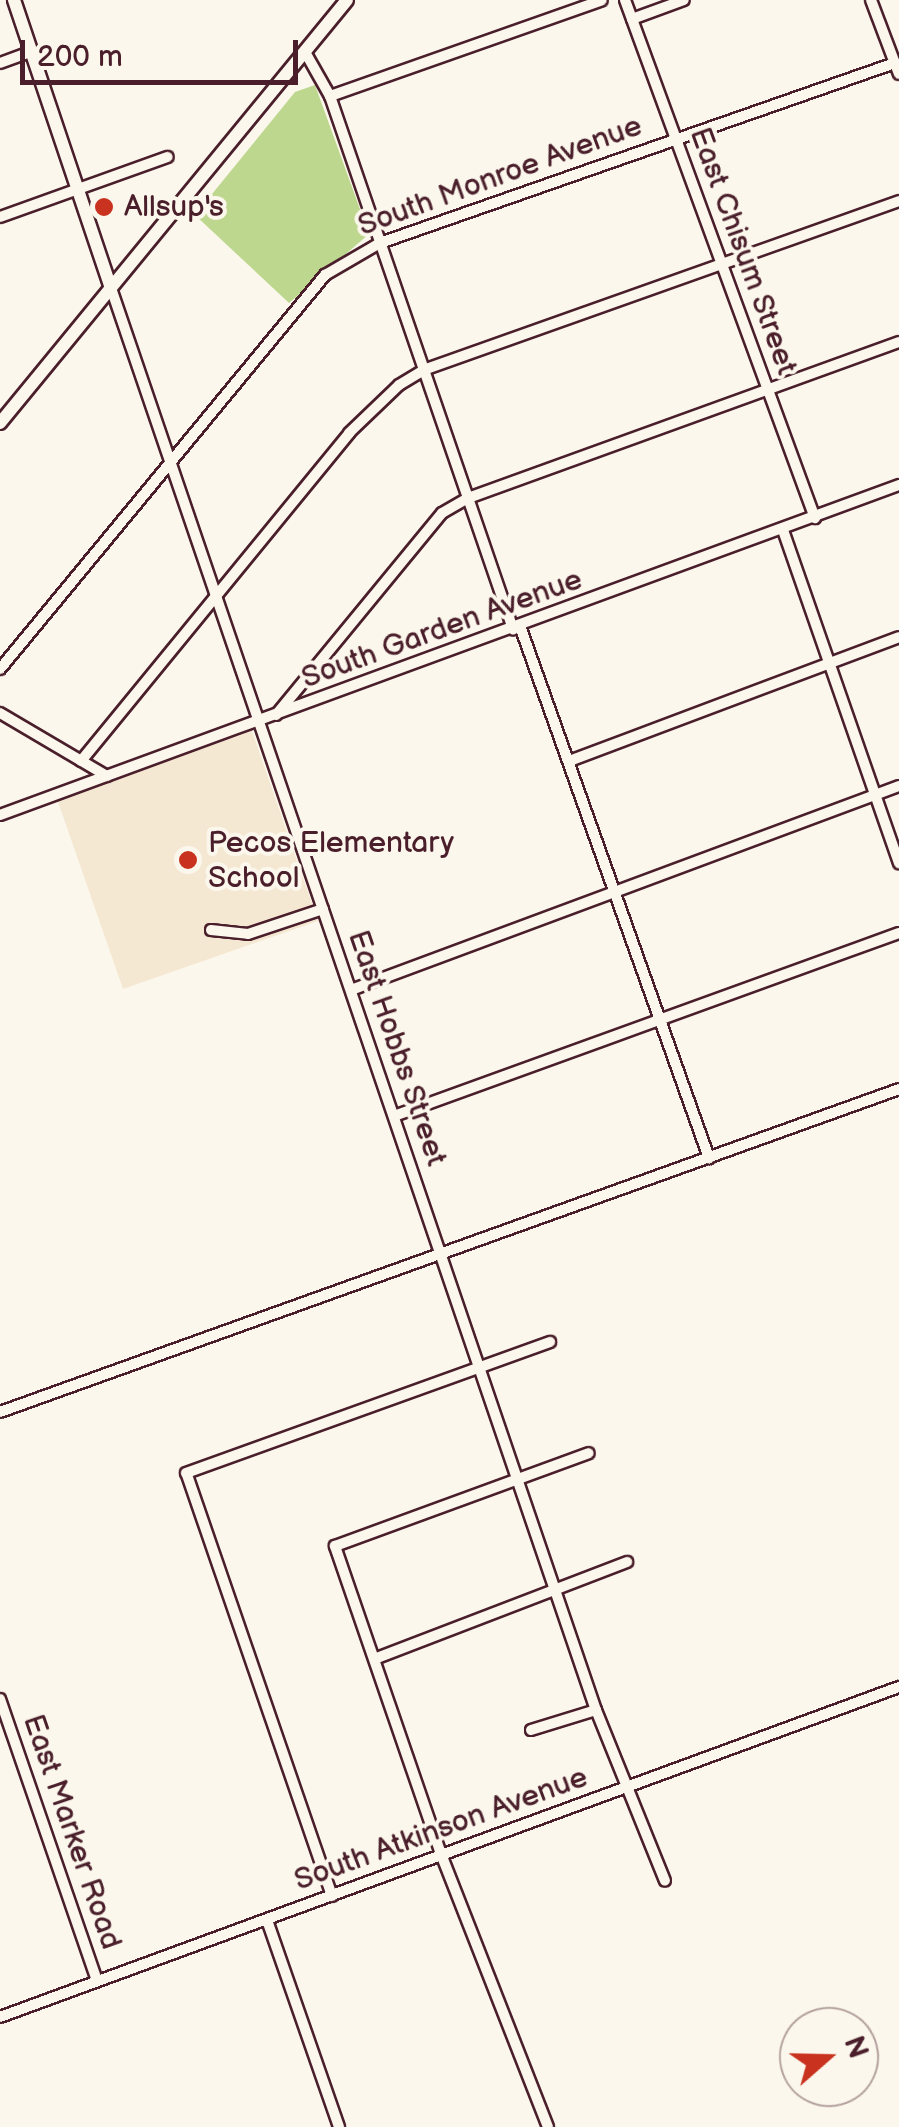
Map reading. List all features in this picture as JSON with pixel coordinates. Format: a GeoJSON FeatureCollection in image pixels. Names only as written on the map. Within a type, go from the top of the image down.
{"type":"FeatureCollection","features":[{"type":"Feature","properties":{"kind":"main road","name":"East Hobbs Street"},"geometry":{"type":"LineString","coordinates":[[14,0],[110,288]]}},
{"type":"Feature","properties":{"kind":"main road"},"geometry":{"type":"LineString","coordinates":[[0,423],[347,0]]}},
{"type":"Feature","properties":{"kind":"street"},"geometry":{"type":"LineString","coordinates":[[330,96],[602,0]]}},
{"type":"Feature","properties":{"kind":"street","name":"East Chisum Street"},"geometry":{"type":"LineString","coordinates":[[625,0],[815,518]]}},
{"type":"Feature","properties":{"kind":"street"},"geometry":{"type":"LineString","coordinates":[[632,19],[684,0]]}},
{"type":"Feature","properties":{"kind":"street"},"geometry":{"type":"LineString","coordinates":[[871,0],[897,69]]}},
{"type":"Feature","properties":{"kind":"street"},"geometry":{"type":"LineString","coordinates":[[0,63],[33,51]]}},
{"type":"Feature","properties":{"kind":"street"},"geometry":{"type":"LineString","coordinates":[[305,52],[330,96],[468,498],[572,760],[709,1158]]}},
{"type":"Feature","properties":{"kind":"street","name":"South Monroe Avenue"},"geometry":{"type":"LineString","coordinates":[[0,669],[314,287],[380,243],[676,140],[897,69]]}},
{"type":"Feature","properties":{"kind":"street"},"geometry":{"type":"LineString","coordinates":[[0,217],[168,157]]}},
{"type":"Feature","properties":{"kind":"street"},"geometry":{"type":"LineString","coordinates":[[84,758],[372,406],[426,369],[899,201]]}},
{"type":"Feature","properties":{"kind":"street","name":"East Hobbs Street"},"geometry":{"type":"LineString","coordinates":[[110,288],[596,1710],[665,1882]]}},
{"type":"Feature","properties":{"kind":"street"},"geometry":{"type":"LineString","coordinates":[[275,716],[418,536],[468,498],[899,342]]}},
{"type":"Feature","properties":{"kind":"street","name":"South Garden Avenue"},"geometry":{"type":"LineString","coordinates":[[0,816],[899,485]]}},
{"type":"Feature","properties":{"kind":"street"},"geometry":{"type":"LineString","coordinates":[[783,530],[899,862]]}},
{"type":"Feature","properties":{"kind":"street"},"geometry":{"type":"LineString","coordinates":[[572,760],[899,636]]}},
{"type":"Feature","properties":{"kind":"street"},"geometry":{"type":"LineString","coordinates":[[0,713],[84,758],[107,776]]}},
{"type":"Feature","properties":{"kind":"street"},"geometry":{"type":"LineString","coordinates":[[351,990],[899,786]]}},
{"type":"Feature","properties":{"kind":"street"},"geometry":{"type":"LineString","coordinates":[[211,930],[248,934],[323,908]]}},
{"type":"Feature","properties":{"kind":"street"},"geometry":{"type":"LineString","coordinates":[[394,1116],[899,933]]}},
{"type":"Feature","properties":{"kind":"street"},"geometry":{"type":"LineString","coordinates":[[0,1412],[899,1089]]}},
{"type":"Feature","properties":{"kind":"street"},"geometry":{"type":"LineString","coordinates":[[332,1896],[186,1473],[550,1342]]}},
{"type":"Feature","properties":{"kind":"street"},"geometry":{"type":"LineString","coordinates":[[548,2127],[442,1857],[377,1658],[335,1546],[589,1454]]}},
{"type":"Feature","properties":{"kind":"street"},"geometry":{"type":"LineString","coordinates":[[377,1658],[627,1562]]}},
{"type":"Feature","properties":{"kind":"street","name":"South Atkinson Avenue"},"geometry":{"type":"LineString","coordinates":[[0,2017],[899,1687]]}},
{"type":"Feature","properties":{"kind":"street","name":"East Marker Road"},"geometry":{"type":"LineString","coordinates":[[0,1700],[97,1981]]}},
{"type":"Feature","properties":{"kind":"street"},"geometry":{"type":"LineString","coordinates":[[531,1730],[596,1710]]}},
{"type":"Feature","properties":{"kind":"street"},"geometry":{"type":"LineString","coordinates":[[267,1920],[339,2127]]}},
{"type":"Feature","properties":{"kind":"shaded area","name":"Pecos Elementary School"},"geometry":{"type":"Polygon","coordinates":[[[252,731],[318,921],[123,989],[57,799],[252,731]]]}},
{"type":"Feature","properties":{"kind":"green space"},"geometry":{"type":"Polygon","coordinates":[[[315,85],[369,234],[289,303],[195,215],[295,92],[315,85]]]}},
{"type":"Feature","properties":{"kind":"place","name":"Allsup's"},"geometry":{"type":"Point","coordinates":[104,207]}},
{"type":"Feature","properties":{"kind":"place","name":"Pecos Elementary School"},"geometry":{"type":"Point","coordinates":[188,860]}}]}
